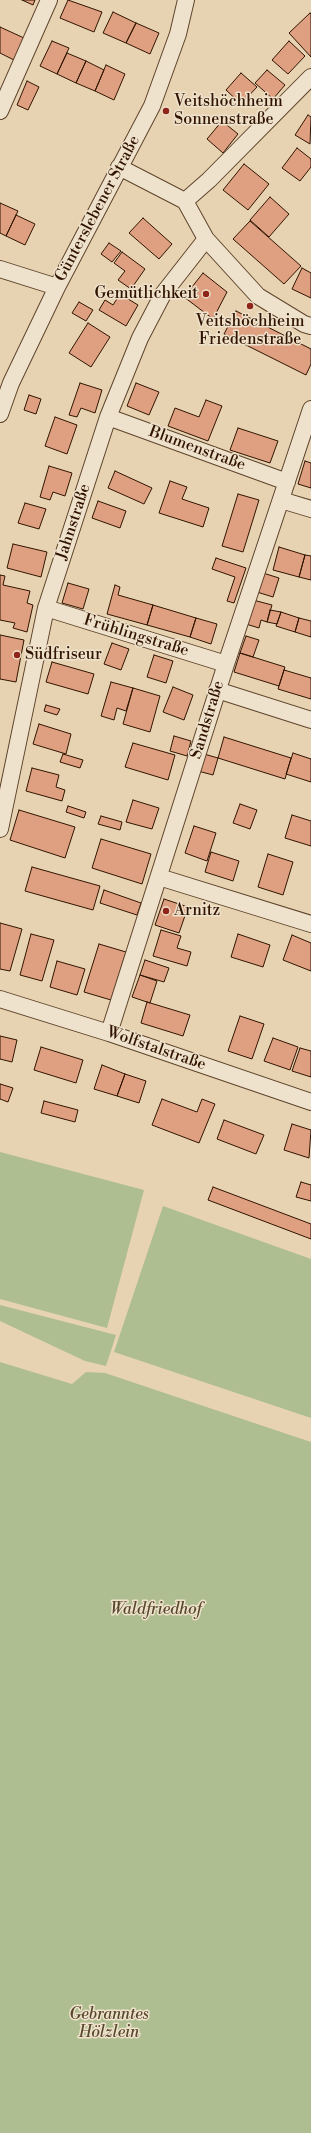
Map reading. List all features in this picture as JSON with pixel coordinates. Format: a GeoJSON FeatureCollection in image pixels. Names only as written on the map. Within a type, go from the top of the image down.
{"type":"FeatureCollection","features":[{"type":"Feature","properties":{"kind":"street"},"geometry":{"type":"LineString","coordinates":[[0,111],[49,0]]}},
{"type":"Feature","properties":{"kind":"street","name":"Günterslebener Straße"},"geometry":{"type":"LineString","coordinates":[[0,414],[10,383],[56,287],[152,106],[178,34],[186,0]]}},
{"type":"Feature","properties":{"kind":"street"},"geometry":{"type":"LineString","coordinates":[[185,201],[209,180],[311,77]]}},
{"type":"Feature","properties":{"kind":"street"},"geometry":{"type":"LineString","coordinates":[[119,166],[185,201],[206,239],[258,296],[304,324],[311,326]]}},
{"type":"Feature","properties":{"kind":"street","name":"Jahnstraße"},"geometry":{"type":"LineString","coordinates":[[0,829],[46,608],[108,417],[140,338],[163,294],[206,239]]}},
{"type":"Feature","properties":{"kind":"street"},"geometry":{"type":"LineString","coordinates":[[0,269],[56,287]]}},
{"type":"Feature","properties":{"kind":"street","name":"Sandstraße"},"geometry":{"type":"LineString","coordinates":[[110,1033],[226,664],[311,409]]}},
{"type":"Feature","properties":{"kind":"street","name":"Blumenstraße"},"geometry":{"type":"LineString","coordinates":[[108,417],[287,482]]}},
{"type":"Feature","properties":{"kind":"street"},"geometry":{"type":"LineString","coordinates":[[281,500],[311,509]]}},
{"type":"Feature","properties":{"kind":"street","name":"Frühlingstraße"},"geometry":{"type":"LineString","coordinates":[[46,608],[226,664]]}},
{"type":"Feature","properties":{"kind":"street"},"geometry":{"type":"LineString","coordinates":[[218,690],[311,720]]}},
{"type":"Feature","properties":{"kind":"street"},"geometry":{"type":"LineString","coordinates":[[159,877],[311,924]]}},
{"type":"Feature","properties":{"kind":"street","name":"Wolfstalstraße"},"geometry":{"type":"LineString","coordinates":[[0,999],[110,1033],[311,1102]]}},
{"type":"Feature","properties":{"kind":"green space"},"geometry":{"type":"Polygon","coordinates":[[[0,1152],[144,1190],[107,1328],[0,1299],[0,1152]]]}},
{"type":"Feature","properties":{"kind":"green space"},"geometry":{"type":"Polygon","coordinates":[[[163,1206],[311,1259],[311,1418],[114,1352],[163,1206]]]}},
{"type":"Feature","properties":{"kind":"green space"},"geometry":{"type":"Polygon","coordinates":[[[0,1305],[116,1335],[106,1366],[85,1361],[0,1321],[0,1305]]]}},
{"type":"Feature","properties":{"kind":"green space"},"geometry":{"type":"Polygon","coordinates":[[[0,1362],[72,1384],[86,1372],[105,1373],[311,1442],[311,2133],[0,2133],[0,1362]]]}},
{"type":"Feature","properties":{"kind":"building"},"geometry":{"type":"Polygon","coordinates":[[[22,0],[35,0],[33,5],[22,0]]]}},
{"type":"Feature","properties":{"kind":"building"},"geometry":{"type":"Polygon","coordinates":[[[68,0],[102,12],[94,32],[60,18],[68,0]]]}},
{"type":"Feature","properties":{"kind":"building"},"geometry":{"type":"Polygon","coordinates":[[[113,12],[136,23],[126,43],[103,33],[113,12]]]}},
{"type":"Feature","properties":{"kind":"building"},"geometry":{"type":"Polygon","coordinates":[[[310,13],[311,14],[311,57],[289,33],[310,13]]]}},
{"type":"Feature","properties":{"kind":"building"},"geometry":{"type":"Polygon","coordinates":[[[136,23],[159,33],[150,54],[126,43],[136,23]]]}},
{"type":"Feature","properties":{"kind":"building"},"geometry":{"type":"Polygon","coordinates":[[[0,27],[24,38],[14,60],[0,53],[0,27]]]}},
{"type":"Feature","properties":{"kind":"building"},"geometry":{"type":"Polygon","coordinates":[[[52,41],[69,48],[57,74],[40,66],[52,41]]]}},
{"type":"Feature","properties":{"kind":"building"},"geometry":{"type":"Polygon","coordinates":[[[289,41],[305,56],[288,74],[272,60],[289,41]]]}},
{"type":"Feature","properties":{"kind":"building"},"geometry":{"type":"Polygon","coordinates":[[[67,53],[86,61],[76,83],[57,74],[67,53]]]}},
{"type":"Feature","properties":{"kind":"building"},"geometry":{"type":"Polygon","coordinates":[[[86,61],[104,70],[95,91],[76,83],[86,61]]]}},
{"type":"Feature","properties":{"kind":"building"},"geometry":{"type":"Polygon","coordinates":[[[106,65],[125,74],[114,100],[95,91],[106,65]]]}},
{"type":"Feature","properties":{"kind":"building"},"geometry":{"type":"Polygon","coordinates":[[[267,70],[285,85],[273,99],[255,83],[267,70]]]}},
{"type":"Feature","properties":{"kind":"building"},"geometry":{"type":"Polygon","coordinates":[[[241,73],[257,87],[241,104],[226,90],[241,73]]]}},
{"type":"Feature","properties":{"kind":"building"},"geometry":{"type":"Polygon","coordinates":[[[27,81],[39,87],[28,110],[17,105],[27,81]]]}},
{"type":"Feature","properties":{"kind":"building"},"geometry":{"type":"Polygon","coordinates":[[[308,115],[311,117],[310,144],[295,135],[308,115]]]}},
{"type":"Feature","properties":{"kind":"building"},"geometry":{"type":"Polygon","coordinates":[[[222,121],[238,134],[223,153],[207,139],[222,121]]]}},
{"type":"Feature","properties":{"kind":"building"},"geometry":{"type":"Polygon","coordinates":[[[297,148],[311,159],[311,167],[300,181],[282,168],[297,148]]]}},
{"type":"Feature","properties":{"kind":"building"},"geometry":{"type":"Polygon","coordinates":[[[244,164],[269,184],[248,210],[223,190],[244,164]]]}},
{"type":"Feature","properties":{"kind":"building"},"geometry":{"type":"Polygon","coordinates":[[[270,197],[289,214],[269,237],[250,220],[270,197]]]}},
{"type":"Feature","properties":{"kind":"building"},"geometry":{"type":"Polygon","coordinates":[[[0,203],[18,211],[6,236],[0,233],[0,203]]]}},
{"type":"Feature","properties":{"kind":"building"},"geometry":{"type":"Polygon","coordinates":[[[16,215],[35,224],[25,245],[6,236],[16,215]]]}},
{"type":"Feature","properties":{"kind":"building"},"geometry":{"type":"Polygon","coordinates":[[[143,218],[172,244],[159,259],[129,233],[143,218]]]}},
{"type":"Feature","properties":{"kind":"building"},"geometry":{"type":"Polygon","coordinates":[[[250,221],[301,266],[284,284],[233,239],[250,221]]]}},
{"type":"Feature","properties":{"kind":"building"},"geometry":{"type":"Polygon","coordinates":[[[109,243],[121,251],[112,262],[101,254],[109,243]]]}},
{"type":"Feature","properties":{"kind":"building"},"geometry":{"type":"Polygon","coordinates":[[[122,252],[145,269],[131,289],[118,280],[125,271],[114,263],[122,252]]]}},
{"type":"Feature","properties":{"kind":"building"},"geometry":{"type":"Polygon","coordinates":[[[302,268],[311,273],[311,298],[292,289],[302,268]]]}},
{"type":"Feature","properties":{"kind":"building","name":"Gemütlichkeit"},"geometry":{"type":"Polygon","coordinates":[[[203,273],[227,292],[213,319],[184,297],[203,273]]]}},
{"type":"Feature","properties":{"kind":"building"},"geometry":{"type":"Polygon","coordinates":[[[120,294],[138,305],[126,326],[99,310],[105,300],[113,305],[120,294]]]}},
{"type":"Feature","properties":{"kind":"building"},"geometry":{"type":"Polygon","coordinates":[[[79,302],[93,310],[86,321],[72,313],[79,302]]]}},
{"type":"Feature","properties":{"kind":"building"},"geometry":{"type":"Polygon","coordinates":[[[236,311],[311,349],[311,364],[306,375],[224,334],[236,311]]]}},
{"type":"Feature","properties":{"kind":"building"},"geometry":{"type":"Polygon","coordinates":[[[88,323],[110,337],[91,367],[69,353],[88,323]]]}},
{"type":"Feature","properties":{"kind":"building"},"geometry":{"type":"Polygon","coordinates":[[[80,383],[102,390],[95,413],[81,408],[77,417],[69,415],[80,383]]]}},
{"type":"Feature","properties":{"kind":"building"},"geometry":{"type":"Polygon","coordinates":[[[136,383],[159,392],[149,415],[127,406],[136,383]]]}},
{"type":"Feature","properties":{"kind":"building"},"geometry":{"type":"Polygon","coordinates":[[[29,395],[41,399],[36,414],[24,410],[29,395]]]}},
{"type":"Feature","properties":{"kind":"building"},"geometry":{"type":"Polygon","coordinates":[[[206,400],[222,406],[208,441],[168,426],[175,408],[199,417],[206,400]]]}},
{"type":"Feature","properties":{"kind":"building"},"geometry":{"type":"Polygon","coordinates":[[[55,417],[77,425],[67,454],[45,446],[55,417]]]}},
{"type":"Feature","properties":{"kind":"building"},"geometry":{"type":"Polygon","coordinates":[[[238,428],[278,441],[270,463],[230,450],[238,428]]]}},
{"type":"Feature","properties":{"kind":"building"},"geometry":{"type":"Polygon","coordinates":[[[305,461],[311,463],[311,488],[298,484],[305,461]]]}},
{"type":"Feature","properties":{"kind":"building"},"geometry":{"type":"Polygon","coordinates":[[[49,466],[72,473],[65,496],[53,492],[50,500],[40,497],[49,466]]]}},
{"type":"Feature","properties":{"kind":"building"},"geometry":{"type":"Polygon","coordinates":[[[115,471],[152,488],[144,504],[108,488],[115,471]]]}},
{"type":"Feature","properties":{"kind":"building"},"geometry":{"type":"Polygon","coordinates":[[[170,481],[187,487],[182,499],[209,508],[203,527],[159,513],[170,481]]]}},
{"type":"Feature","properties":{"kind":"building"},"geometry":{"type":"Polygon","coordinates":[[[238,494],[259,500],[243,552],[222,546],[238,494]]]}},
{"type":"Feature","properties":{"kind":"building"},"geometry":{"type":"Polygon","coordinates":[[[98,501],[126,511],[120,528],[92,518],[98,501]]]}},
{"type":"Feature","properties":{"kind":"building"},"geometry":{"type":"Polygon","coordinates":[[[25,503],[46,509],[39,529],[18,523],[25,503]]]}},
{"type":"Feature","properties":{"kind":"building"},"geometry":{"type":"Polygon","coordinates":[[[13,544],[47,552],[41,577],[7,568],[13,544]]]}},
{"type":"Feature","properties":{"kind":"building"},"geometry":{"type":"Polygon","coordinates":[[[279,547],[305,555],[299,577],[273,570],[279,547]]]}},
{"type":"Feature","properties":{"kind":"building"},"geometry":{"type":"Polygon","coordinates":[[[305,555],[311,556],[311,580],[299,577],[305,555]]]}},
{"type":"Feature","properties":{"kind":"building"},"geometry":{"type":"Polygon","coordinates":[[[216,558],[246,568],[234,603],[227,601],[235,577],[212,569],[216,558]]]}},
{"type":"Feature","properties":{"kind":"building"},"geometry":{"type":"Polygon","coordinates":[[[263,573],[279,578],[273,597],[257,592],[263,573]]]}},
{"type":"Feature","properties":{"kind":"building"},"geometry":{"type":"Polygon","coordinates":[[[0,575],[5,576],[3,585],[30,591],[27,603],[33,605],[27,632],[13,628],[15,623],[0,620],[0,575]]]}},
{"type":"Feature","properties":{"kind":"building"},"geometry":{"type":"Polygon","coordinates":[[[68,583],[89,589],[83,609],[62,603],[68,583]]]}},
{"type":"Feature","properties":{"kind":"building"},"geometry":{"type":"Polygon","coordinates":[[[115,585],[120,587],[118,595],[153,605],[147,625],[107,614],[115,585]]]}},
{"type":"Feature","properties":{"kind":"building"},"geometry":{"type":"Polygon","coordinates":[[[253,600],[272,605],[267,622],[261,620],[259,628],[246,624],[253,600]]]}},
{"type":"Feature","properties":{"kind":"building"},"geometry":{"type":"Polygon","coordinates":[[[153,605],[196,618],[190,637],[147,625],[153,605]]]}},
{"type":"Feature","properties":{"kind":"building"},"geometry":{"type":"Polygon","coordinates":[[[270,610],[281,612],[277,624],[267,622],[270,610]]]}},
{"type":"Feature","properties":{"kind":"building"},"geometry":{"type":"Polygon","coordinates":[[[281,612],[299,618],[295,632],[276,626],[281,612]]]}},
{"type":"Feature","properties":{"kind":"building"},"geometry":{"type":"Polygon","coordinates":[[[196,618],[217,624],[211,644],[190,637],[196,618]]]}},
{"type":"Feature","properties":{"kind":"building"},"geometry":{"type":"Polygon","coordinates":[[[299,618],[311,621],[311,637],[295,632],[299,618]]]}},
{"type":"Feature","properties":{"kind":"building"},"geometry":{"type":"Polygon","coordinates":[[[0,635],[24,640],[16,682],[0,679],[0,635]]]}},
{"type":"Feature","properties":{"kind":"building"},"geometry":{"type":"Polygon","coordinates":[[[246,636],[259,640],[253,657],[240,653],[246,636]]]}},
{"type":"Feature","properties":{"kind":"building"},"geometry":{"type":"Polygon","coordinates":[[[112,643],[129,649],[121,670],[104,664],[112,643]]]}},
{"type":"Feature","properties":{"kind":"building"},"geometry":{"type":"Polygon","coordinates":[[[240,653],[285,667],[279,686],[234,672],[240,653]]]}},
{"type":"Feature","properties":{"kind":"building"},"geometry":{"type":"Polygon","coordinates":[[[154,655],[173,661],[166,683],[147,677],[154,655]]]}},
{"type":"Feature","properties":{"kind":"building"},"geometry":{"type":"Polygon","coordinates":[[[52,662],[94,674],[88,694],[46,682],[52,662]]]}},
{"type":"Feature","properties":{"kind":"building"},"geometry":{"type":"Polygon","coordinates":[[[284,670],[311,678],[311,699],[278,689],[284,670]]]}},
{"type":"Feature","properties":{"kind":"building"},"geometry":{"type":"Polygon","coordinates":[[[111,682],[133,688],[126,711],[117,708],[114,720],[101,716],[111,682]]]}},
{"type":"Feature","properties":{"kind":"building"},"geometry":{"type":"Polygon","coordinates":[[[173,687],[193,695],[184,720],[163,712],[173,687]]]}},
{"type":"Feature","properties":{"kind":"building"},"geometry":{"type":"Polygon","coordinates":[[[133,688],[160,696],[150,732],[123,724],[133,688]]]}},
{"type":"Feature","properties":{"kind":"building"},"geometry":{"type":"Polygon","coordinates":[[[46,705],[60,709],[57,715],[44,711],[46,705]]]}},
{"type":"Feature","properties":{"kind":"building"},"geometry":{"type":"Polygon","coordinates":[[[39,724],[71,734],[66,754],[33,744],[39,724]]]}},
{"type":"Feature","properties":{"kind":"building"},"geometry":{"type":"Polygon","coordinates":[[[174,736],[191,741],[187,756],[170,751],[174,736]]]}},
{"type":"Feature","properties":{"kind":"building"},"geometry":{"type":"Polygon","coordinates":[[[224,737],[291,758],[285,779],[218,758],[224,737]]]}},
{"type":"Feature","properties":{"kind":"building"},"geometry":{"type":"Polygon","coordinates":[[[133,743],[175,755],[168,780],[125,767],[133,743]]]}},
{"type":"Feature","properties":{"kind":"building"},"geometry":{"type":"Polygon","coordinates":[[[293,753],[311,759],[311,782],[286,774],[293,753]]]}},
{"type":"Feature","properties":{"kind":"building"},"geometry":{"type":"Polygon","coordinates":[[[63,754],[83,760],[80,768],[60,762],[63,754]]]}},
{"type":"Feature","properties":{"kind":"building"},"geometry":{"type":"Polygon","coordinates":[[[204,754],[218,758],[213,775],[198,771],[204,754]]]}},
{"type":"Feature","properties":{"kind":"building"},"geometry":{"type":"Polygon","coordinates":[[[32,768],[59,775],[56,787],[65,790],[62,801],[26,791],[32,768]]]}},
{"type":"Feature","properties":{"kind":"building"},"geometry":{"type":"Polygon","coordinates":[[[133,800],[159,808],[152,829],[126,822],[133,800]]]}},
{"type":"Feature","properties":{"kind":"building"},"geometry":{"type":"Polygon","coordinates":[[[240,804],[257,810],[250,829],[233,823],[240,804]]]}},
{"type":"Feature","properties":{"kind":"building"},"geometry":{"type":"Polygon","coordinates":[[[68,806],[86,812],[84,818],[66,812],[68,806]]]}},
{"type":"Feature","properties":{"kind":"building"},"geometry":{"type":"Polygon","coordinates":[[[19,810],[75,827],[65,858],[10,840],[19,810]]]}},
{"type":"Feature","properties":{"kind":"building"},"geometry":{"type":"Polygon","coordinates":[[[292,815],[311,821],[311,846],[285,838],[292,815]]]}},
{"type":"Feature","properties":{"kind":"building"},"geometry":{"type":"Polygon","coordinates":[[[101,816],[122,822],[120,830],[98,824],[101,816]]]}},
{"type":"Feature","properties":{"kind":"building"},"geometry":{"type":"Polygon","coordinates":[[[194,826],[216,833],[207,861],[185,853],[194,826]]]}},
{"type":"Feature","properties":{"kind":"building"},"geometry":{"type":"Polygon","coordinates":[[[101,839],[151,854],[142,884],[92,868],[101,839]]]}},
{"type":"Feature","properties":{"kind":"building"},"geometry":{"type":"Polygon","coordinates":[[[211,852],[239,861],[233,881],[205,872],[211,852]]]}},
{"type":"Feature","properties":{"kind":"building"},"geometry":{"type":"Polygon","coordinates":[[[268,854],[293,862],[283,895],[258,887],[268,854]]]}},
{"type":"Feature","properties":{"kind":"building"},"geometry":{"type":"Polygon","coordinates":[[[32,867],[100,886],[93,910],[25,891],[32,867]]]}},
{"type":"Feature","properties":{"kind":"building"},"geometry":{"type":"Polygon","coordinates":[[[104,890],[141,903],[137,915],[100,903],[104,890]]]}},
{"type":"Feature","properties":{"kind":"building"},"geometry":{"type":"Polygon","coordinates":[[[164,899],[188,907],[179,933],[155,925],[164,899]]]}},
{"type":"Feature","properties":{"kind":"building"},"geometry":{"type":"Polygon","coordinates":[[[0,923],[22,929],[10,971],[0,969],[0,923]]]}},
{"type":"Feature","properties":{"kind":"building"},"geometry":{"type":"Polygon","coordinates":[[[161,930],[181,936],[177,948],[191,952],[187,966],[153,956],[161,930]]]}},
{"type":"Feature","properties":{"kind":"building"},"geometry":{"type":"Polygon","coordinates":[[[31,934],[54,940],[42,981],[20,975],[31,934]]]}},
{"type":"Feature","properties":{"kind":"building"},"geometry":{"type":"Polygon","coordinates":[[[238,934],[270,945],[263,967],[231,957],[238,934]]]}},
{"type":"Feature","properties":{"kind":"building"},"geometry":{"type":"Polygon","coordinates":[[[292,935],[311,943],[311,971],[283,960],[292,935]]]}},
{"type":"Feature","properties":{"kind":"building"},"geometry":{"type":"Polygon","coordinates":[[[99,944],[126,952],[111,1000],[84,992],[99,944]]]}},
{"type":"Feature","properties":{"kind":"building"},"geometry":{"type":"Polygon","coordinates":[[[145,960],[169,968],[164,982],[140,975],[145,960]]]}},
{"type":"Feature","properties":{"kind":"building"},"geometry":{"type":"Polygon","coordinates":[[[57,961],[85,969],[77,995],[50,987],[57,961]]]}},
{"type":"Feature","properties":{"kind":"building"},"geometry":{"type":"Polygon","coordinates":[[[140,975],[157,981],[150,1003],[132,997],[140,975]]]}},
{"type":"Feature","properties":{"kind":"building"},"geometry":{"type":"Polygon","coordinates":[[[147,1002],[190,1015],[183,1036],[141,1023],[147,1002]]]}},
{"type":"Feature","properties":{"kind":"building"},"geometry":{"type":"Polygon","coordinates":[[[240,1016],[264,1024],[252,1059],[228,1051],[240,1016]]]}},
{"type":"Feature","properties":{"kind":"building"},"geometry":{"type":"Polygon","coordinates":[[[0,1036],[17,1040],[12,1062],[0,1059],[0,1036]]]}},
{"type":"Feature","properties":{"kind":"building"},"geometry":{"type":"Polygon","coordinates":[[[273,1038],[298,1047],[290,1070],[264,1061],[273,1038]]]}},
{"type":"Feature","properties":{"kind":"building"},"geometry":{"type":"Polygon","coordinates":[[[41,1047],[83,1060],[76,1083],[34,1070],[41,1047]]]}},
{"type":"Feature","properties":{"kind":"building"},"geometry":{"type":"Polygon","coordinates":[[[300,1048],[311,1051],[311,1077],[292,1071],[300,1048]]]}},
{"type":"Feature","properties":{"kind":"building"},"geometry":{"type":"Polygon","coordinates":[[[102,1065],[125,1074],[117,1096],[94,1089],[102,1065]]]}},
{"type":"Feature","properties":{"kind":"building"},"geometry":{"type":"Polygon","coordinates":[[[125,1074],[146,1081],[139,1103],[117,1096],[125,1074]]]}},
{"type":"Feature","properties":{"kind":"building"},"geometry":{"type":"Polygon","coordinates":[[[0,1084],[13,1088],[8,1102],[0,1099],[0,1084]]]}},
{"type":"Feature","properties":{"kind":"building"},"geometry":{"type":"Polygon","coordinates":[[[162,1099],[197,1112],[202,1099],[215,1104],[199,1143],[152,1125],[162,1099]]]}},
{"type":"Feature","properties":{"kind":"building"},"geometry":{"type":"Polygon","coordinates":[[[44,1101],[78,1110],[75,1122],[41,1113],[44,1101]]]}},
{"type":"Feature","properties":{"kind":"building"},"geometry":{"type":"Polygon","coordinates":[[[224,1120],[264,1135],[256,1154],[217,1139],[224,1120]]]}},
{"type":"Feature","properties":{"kind":"building"},"geometry":{"type":"Polygon","coordinates":[[[292,1124],[311,1130],[309,1158],[284,1150],[292,1124]]]}},
{"type":"Feature","properties":{"kind":"building"},"geometry":{"type":"Polygon","coordinates":[[[301,1182],[311,1185],[311,1201],[296,1197],[301,1182]]]}},
{"type":"Feature","properties":{"kind":"building"},"geometry":{"type":"Polygon","coordinates":[[[213,1187],[311,1224],[311,1239],[208,1200],[213,1187]]]}},
{"type":"Feature","properties":{"kind":"place","name":"Veitshöchheim Sonnenstraße"},"geometry":{"type":"Point","coordinates":[166,111]}},
{"type":"Feature","properties":{"kind":"place","name":"Gemütlichkeit"},"geometry":{"type":"Point","coordinates":[206,294]}},
{"type":"Feature","properties":{"kind":"place","name":"Veitshöchheim Friedenstraße"},"geometry":{"type":"Point","coordinates":[250,306]}},
{"type":"Feature","properties":{"kind":"place","name":"Südfriseur"},"geometry":{"type":"Point","coordinates":[17,655]}},
{"type":"Feature","properties":{"kind":"place","name":"Arnitz"},"geometry":{"type":"Point","coordinates":[166,911]}},
{"type":"Feature","properties":{"kind":"park label","name":"Waldfriedhof"},"geometry":{"type":"Point","coordinates":[156,1610]}},
{"type":"Feature","properties":{"kind":"park label","name":"Gebranntes Hölzlein"},"geometry":{"type":"Point","coordinates":[109,2024]}}]}
